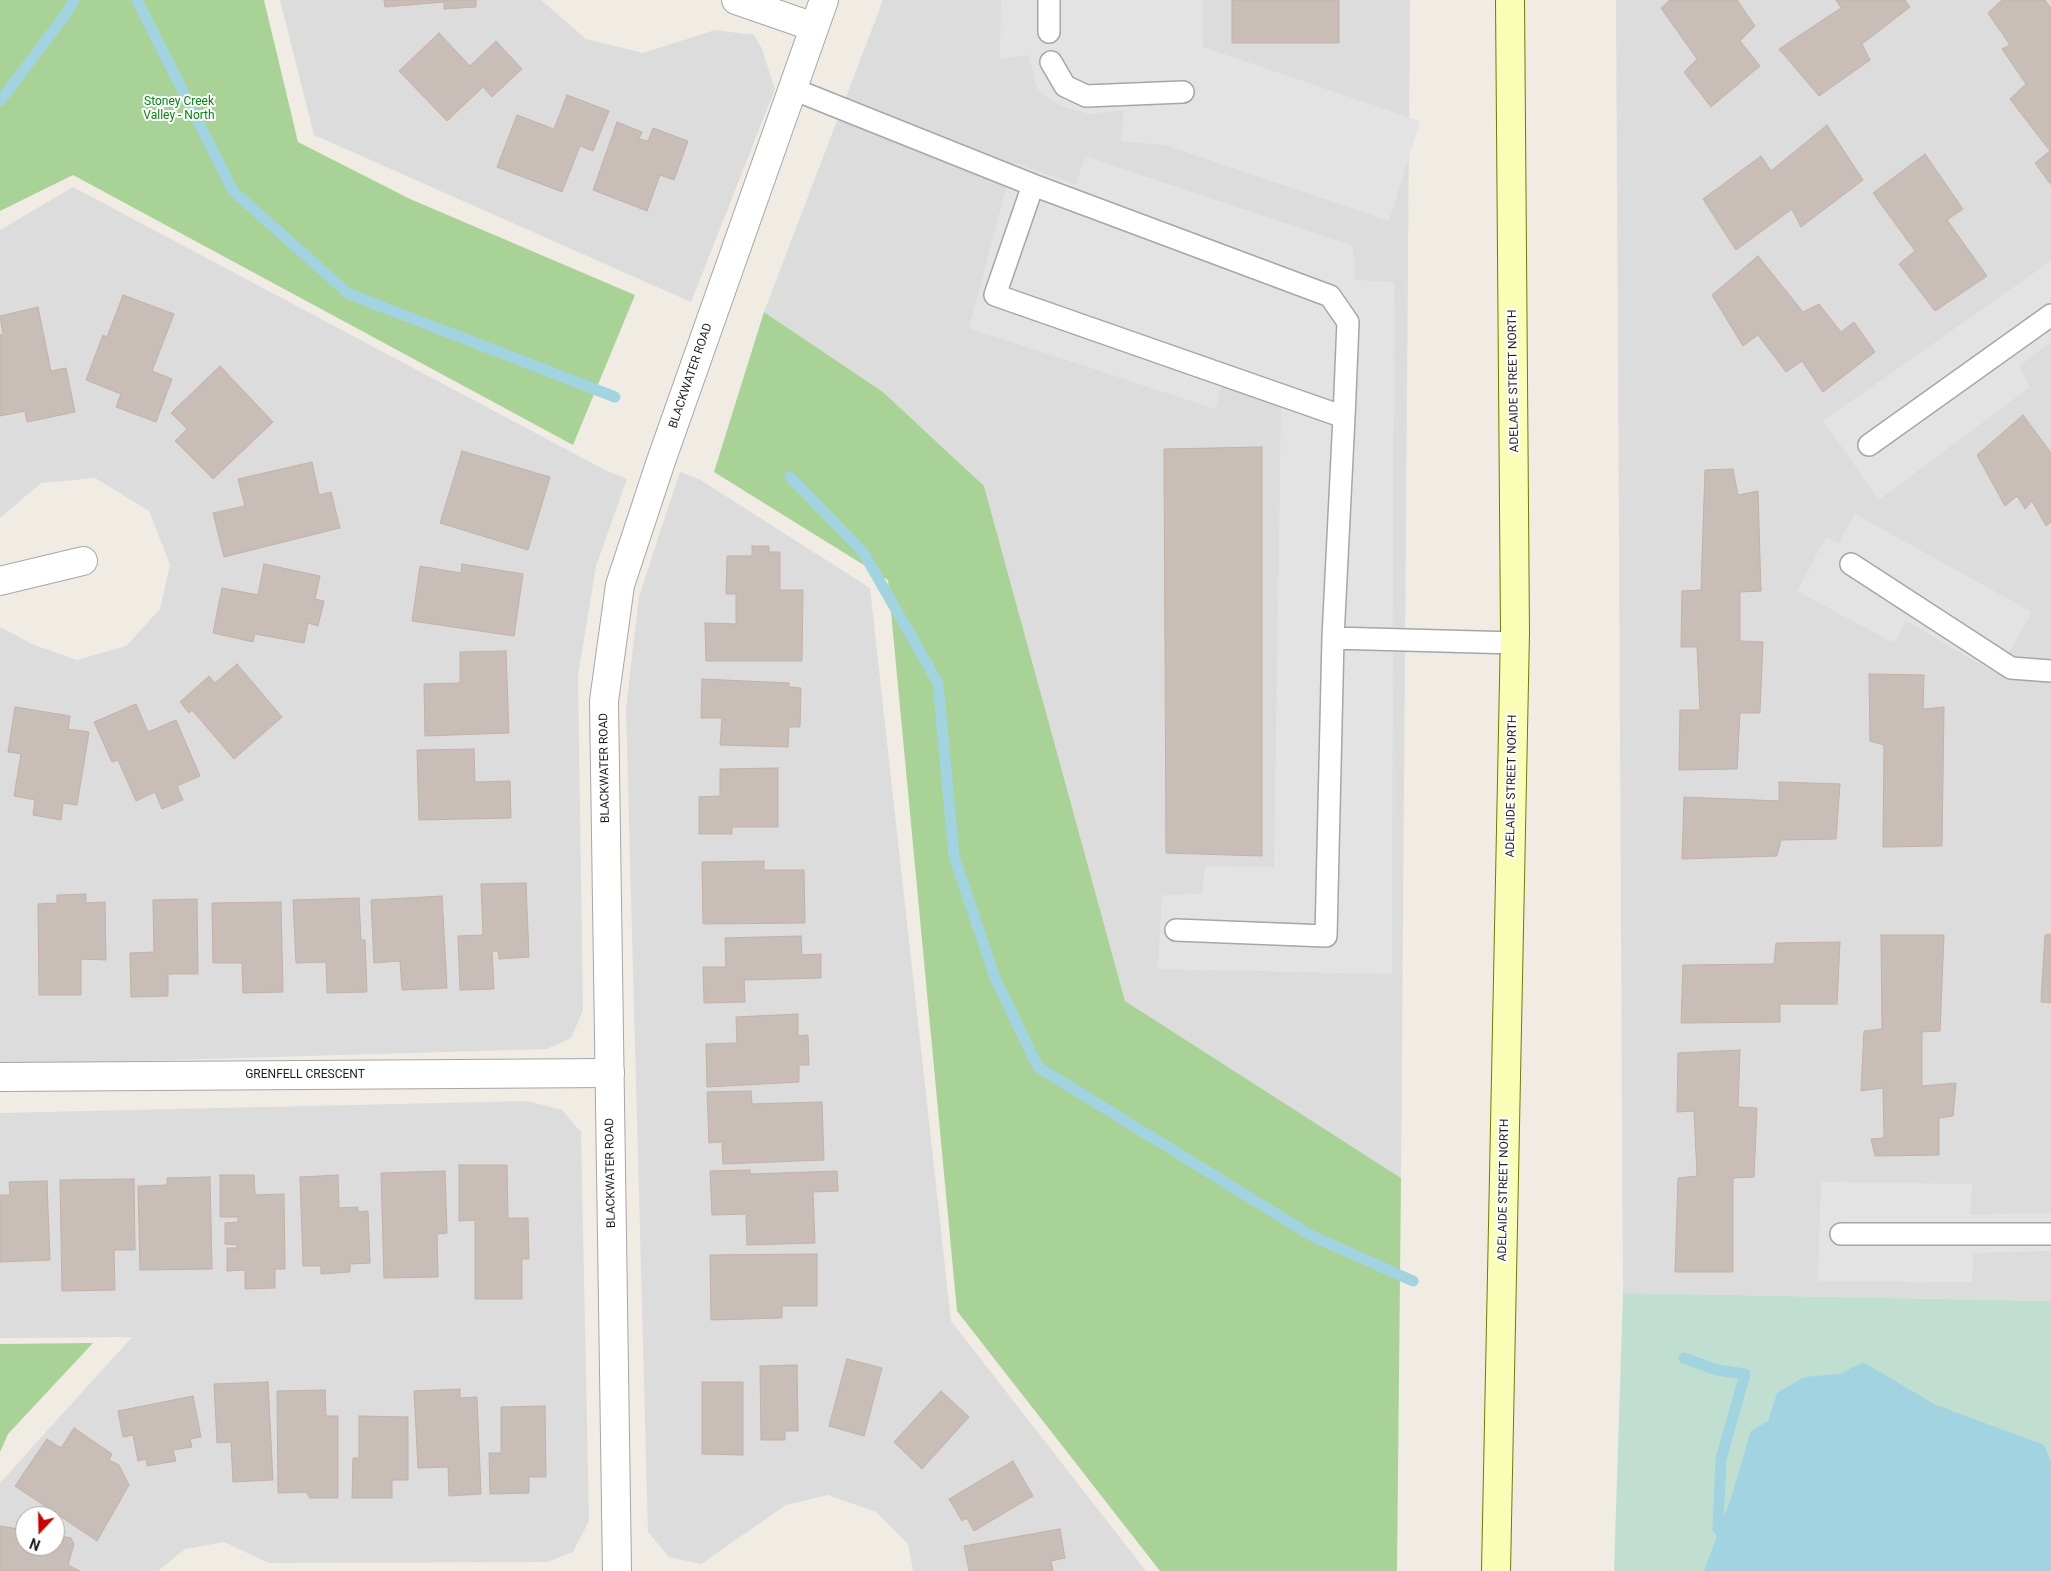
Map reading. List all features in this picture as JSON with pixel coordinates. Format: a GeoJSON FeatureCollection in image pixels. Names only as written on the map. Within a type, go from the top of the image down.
{"type":"FeatureCollection","features":[{"type":"Feature","properties":{"kind":"main road","name":"ADELAIDE STREET NORTH"},"geometry":{"type":"LineString","coordinates":[[1496,1571],[1515,643],[1510,0]]}},
{"type":"Feature","properties":{"kind":"street"},"geometry":{"type":"LineString","coordinates":[[736,0],[814,27]]}},
{"type":"Feature","properties":{"kind":"street","name":"BLACKWATER ROAD"},"geometry":{"type":"LineString","coordinates":[[617,1571],[604,701],[620,585],[664,452],[824,0]]}},
{"type":"Feature","properties":{"kind":"street"},"geometry":{"type":"LineString","coordinates":[[0,581],[83,561]]}},
{"type":"Feature","properties":{"kind":"street","name":"GRENFELL CRESCENT"},"geometry":{"type":"LineString","coordinates":[[0,1077],[610,1073]]}},
{"type":"Feature","properties":{"kind":"lane"},"geometry":{"type":"LineString","coordinates":[[1049,0],[1049,32]]}},
{"type":"Feature","properties":{"kind":"lane"},"geometry":{"type":"LineString","coordinates":[[1050,62],[1065,86],[1086,96],[1183,92]]}},
{"type":"Feature","properties":{"kind":"lane"},"geometry":{"type":"LineString","coordinates":[[793,89],[1033,185],[1330,296],[1348,322],[1333,638],[1326,936],[1176,930]]}},
{"type":"Feature","properties":{"kind":"lane"},"geometry":{"type":"LineString","coordinates":[[1033,185],[996,295],[1344,417]]}},
{"type":"Feature","properties":{"kind":"lane"},"geometry":{"type":"LineString","coordinates":[[1869,445],[2051,316]]}},
{"type":"Feature","properties":{"kind":"lane"},"geometry":{"type":"LineString","coordinates":[[1851,564],[2010,668],[2051,671]]}},
{"type":"Feature","properties":{"kind":"lane"},"geometry":{"type":"LineString","coordinates":[[1333,638],[1515,643]]}},
{"type":"Feature","properties":{"kind":"lane"},"geometry":{"type":"LineString","coordinates":[[1840,1234],[2051,1234]]}},
{"type":"Feature","properties":{"kind":"shaded area"},"geometry":{"type":"Polygon","coordinates":[[[280,0],[541,0],[586,39],[643,53],[715,30],[754,35],[762,49],[775,89],[691,302],[314,135],[280,0]]]}},
{"type":"Feature","properties":{"kind":"shaded area"},"geometry":{"type":"Polygon","coordinates":[[[883,0],[1410,0],[1401,1178],[1125,1001],[984,486],[883,392],[764,312],[883,0]]]}},
{"type":"Feature","properties":{"kind":"shaded area"},"geometry":{"type":"Polygon","coordinates":[[[1001,0],[1203,0],[1203,47],[1420,121],[1389,221],[1165,145],[1121,141],[1124,110],[1089,114],[1058,105],[1037,89],[1029,55],[1000,59],[1001,0]]]}},
{"type":"Feature","properties":{"kind":"shaded area"},"geometry":{"type":"Polygon","coordinates":[[[1616,0],[2051,0],[2051,1301],[1623,1293],[1616,0]]]}},
{"type":"Feature","properties":{"kind":"shaded area"},"geometry":{"type":"Polygon","coordinates":[[[1085,156],[1353,246],[1355,280],[1394,282],[1392,974],[1158,969],[1162,895],[1202,894],[1205,866],[1274,867],[1281,407],[1224,377],[1215,409],[969,328],[1013,162],[1076,185],[1085,156]]]}},
{"type":"Feature","properties":{"kind":"shaded area"},"geometry":{"type":"Polygon","coordinates":[[[73,187],[605,470],[627,479],[596,566],[578,676],[583,1011],[571,1038],[547,1049],[0,1065],[0,627],[34,645],[77,660],[126,646],[160,609],[170,565],[149,511],[95,478],[41,483],[0,518],[0,230],[73,187]]]}},
{"type":"Feature","properties":{"kind":"shaded area"},"geometry":{"type":"Polygon","coordinates":[[[2051,261],[2051,342],[2019,366],[2030,387],[1879,500],[1823,421],[2051,261]]]}},
{"type":"Feature","properties":{"kind":"shaded area"},"geometry":{"type":"Polygon","coordinates":[[[680,472],[699,479],[870,588],[951,1321],[1146,1571],[913,1571],[908,1544],[876,1512],[828,1495],[786,1505],[701,1564],[669,1557],[648,1532],[626,709],[639,596],[680,472]]]}},
{"type":"Feature","properties":{"kind":"shaded area"},"geometry":{"type":"Polygon","coordinates":[[[1855,514],[2032,612],[1997,674],[1906,621],[1894,643],[1797,591],[1826,537],[1838,544],[1855,514]]]}},
{"type":"Feature","properties":{"kind":"shaded area"},"geometry":{"type":"Polygon","coordinates":[[[528,1101],[562,1110],[581,1132],[589,1521],[573,1552],[547,1562],[269,1563],[224,1542],[185,1549],[158,1571],[0,1571],[0,1483],[132,1337],[0,1338],[0,1113],[528,1101]]]}},
{"type":"Feature","properties":{"kind":"shaded area"},"geometry":{"type":"Polygon","coordinates":[[[1821,1182],[1972,1184],[1970,1215],[2051,1213],[2051,1251],[1973,1253],[1972,1282],[1818,1281],[1821,1182]]]}},
{"type":"Feature","properties":{"kind":"green space","name":"Stoney Creek Valley - North"},"geometry":{"type":"Polygon","coordinates":[[[0,0],[264,0],[298,142],[410,199],[635,295],[573,445],[73,175],[0,211],[0,0]]]}},
{"type":"Feature","properties":{"kind":"green space"},"geometry":{"type":"Polygon","coordinates":[[[764,312],[883,392],[984,486],[1125,1001],[1401,1178],[1397,1571],[1160,1571],[957,1311],[888,580],[714,472],[764,312]]]}},
{"type":"Feature","properties":{"kind":"green space"},"geometry":{"type":"Polygon","coordinates":[[[1623,1293],[2051,1301],[2051,1571],[1614,1571],[1623,1293]]]}},
{"type":"Feature","properties":{"kind":"green space"},"geometry":{"type":"Polygon","coordinates":[[[93,1343],[8,1434],[0,1452],[0,1344],[93,1343]]]}},
{"type":"Feature","properties":{"kind":"water"},"geometry":{"type":"Polygon","coordinates":[[[1863,1362],[1936,1405],[2044,1445],[2051,1461],[2051,1571],[1704,1571],[1731,1498],[1751,1431],[1768,1421],[1777,1393],[1804,1377],[1839,1374],[1863,1362]]]}},
{"type":"Feature","properties":{"kind":"building"},"geometry":{"type":"Polygon","coordinates":[[[384,0],[476,0],[476,7],[444,9],[444,2],[385,7],[384,0]]]}},
{"type":"Feature","properties":{"kind":"building"},"geometry":{"type":"Polygon","coordinates":[[[1232,0],[1339,0],[1339,43],[1232,43],[1232,0]]]}},
{"type":"Feature","properties":{"kind":"building"},"geometry":{"type":"Polygon","coordinates":[[[1670,0],[1737,0],[1755,26],[1740,41],[1760,66],[1711,107],[1684,72],[1697,59],[1661,8],[1670,0]]]}},
{"type":"Feature","properties":{"kind":"building"},"geometry":{"type":"Polygon","coordinates":[[[1836,0],[1905,0],[1910,7],[1862,44],[1870,60],[1819,96],[1779,49],[1841,8],[1836,0]]]}},
{"type":"Feature","properties":{"kind":"building"},"geometry":{"type":"Polygon","coordinates":[[[2002,0],[2045,0],[2051,8],[2051,185],[2035,163],[2050,151],[2010,99],[2026,84],[2002,49],[2010,45],[1988,13],[2002,0]]]}},
{"type":"Feature","properties":{"kind":"building"},"geometry":{"type":"Polygon","coordinates":[[[439,33],[470,66],[496,41],[522,69],[492,97],[483,87],[447,121],[399,71],[439,33]]]}},
{"type":"Feature","properties":{"kind":"building"},"geometry":{"type":"Polygon","coordinates":[[[567,95],[609,111],[593,151],[580,146],[562,192],[497,167],[517,115],[554,129],[567,95]]]}},
{"type":"Feature","properties":{"kind":"building"},"geometry":{"type":"Polygon","coordinates":[[[617,122],[642,132],[639,139],[648,141],[653,128],[688,141],[674,180],[660,175],[647,211],[593,190],[617,122]]]}},
{"type":"Feature","properties":{"kind":"building"},"geometry":{"type":"Polygon","coordinates":[[[1827,125],[1863,180],[1801,227],[1792,209],[1736,250],[1703,199],[1761,156],[1771,171],[1827,125]]]}},
{"type":"Feature","properties":{"kind":"building"},"geometry":{"type":"Polygon","coordinates":[[[1925,154],[1963,209],[1947,220],[1987,276],[1935,311],[1899,264],[1915,251],[1873,193],[1925,154]]]}},
{"type":"Feature","properties":{"kind":"building"},"geometry":{"type":"Polygon","coordinates":[[[1758,256],[1803,312],[1819,304],[1841,332],[1854,322],[1875,352],[1823,392],[1802,361],[1786,372],[1758,335],[1743,346],[1712,295],[1758,256]]]}},
{"type":"Feature","properties":{"kind":"building"},"geometry":{"type":"Polygon","coordinates":[[[123,295],[174,314],[152,371],[172,379],[156,422],[116,407],[121,394],[86,380],[103,335],[107,337],[123,295]]]}},
{"type":"Feature","properties":{"kind":"building"},"geometry":{"type":"Polygon","coordinates":[[[38,307],[51,371],[66,368],[75,412],[27,422],[25,411],[0,416],[0,335],[3,334],[0,316],[38,307]]]}},
{"type":"Feature","properties":{"kind":"building"},"geometry":{"type":"Polygon","coordinates":[[[220,366],[273,422],[213,479],[175,441],[187,429],[171,413],[220,366]]]}},
{"type":"Feature","properties":{"kind":"building"},"geometry":{"type":"Polygon","coordinates":[[[2023,415],[2051,453],[2051,522],[2046,526],[2032,501],[2025,509],[2017,496],[2005,506],[1977,455],[2023,415]]]}},
{"type":"Feature","properties":{"kind":"building"},"geometry":{"type":"Polygon","coordinates":[[[1262,447],[1262,856],[1166,853],[1164,449],[1262,447]]]}},
{"type":"Feature","properties":{"kind":"building"},"geometry":{"type":"Polygon","coordinates":[[[462,451],[550,477],[528,550],[440,523],[462,451]]]}},
{"type":"Feature","properties":{"kind":"building"},"geometry":{"type":"Polygon","coordinates":[[[312,462],[319,495],[331,492],[340,528],[224,557],[213,513],[245,506],[238,479],[312,462]]]}},
{"type":"Feature","properties":{"kind":"building"},"geometry":{"type":"Polygon","coordinates":[[[1733,469],[1738,495],[1758,491],[1761,591],[1740,592],[1740,641],[1763,642],[1760,713],[1740,713],[1737,769],[1679,770],[1680,710],[1700,710],[1697,647],[1681,647],[1682,591],[1701,590],[1705,470],[1733,469]]]}},
{"type":"Feature","properties":{"kind":"building"},"geometry":{"type":"Polygon","coordinates":[[[752,546],[769,546],[769,552],[780,552],[780,590],[803,590],[802,661],[706,661],[705,623],[736,624],[736,594],[726,594],[727,556],[752,556],[752,546]]]}},
{"type":"Feature","properties":{"kind":"building"},"geometry":{"type":"Polygon","coordinates":[[[264,564],[320,576],[315,599],[324,601],[318,626],[308,623],[304,643],[255,634],[253,642],[213,633],[222,588],[258,595],[264,564]]]}},
{"type":"Feature","properties":{"kind":"building"},"geometry":{"type":"Polygon","coordinates":[[[462,564],[523,574],[514,636],[412,621],[420,566],[461,573],[462,564]]]}},
{"type":"Feature","properties":{"kind":"building"},"geometry":{"type":"Polygon","coordinates":[[[506,651],[509,733],[425,736],[424,684],[460,683],[460,652],[506,651]]]}},
{"type":"Feature","properties":{"kind":"building"},"geometry":{"type":"Polygon","coordinates":[[[237,664],[282,717],[234,759],[192,710],[189,713],[180,702],[209,676],[215,683],[237,664]]]}},
{"type":"Feature","properties":{"kind":"building"},"geometry":{"type":"Polygon","coordinates":[[[1869,674],[1924,675],[1923,709],[1944,707],[1942,846],[1883,847],[1884,745],[1870,741],[1869,674]]]}},
{"type":"Feature","properties":{"kind":"building"},"geometry":{"type":"Polygon","coordinates":[[[702,679],[789,683],[789,687],[801,688],[800,727],[789,727],[788,747],[720,745],[722,718],[701,718],[702,679]]]}},
{"type":"Feature","properties":{"kind":"building"},"geometry":{"type":"Polygon","coordinates":[[[136,704],[148,732],[176,720],[200,776],[177,786],[183,800],[162,809],[155,792],[136,801],[118,760],[112,762],[94,722],[136,704]]]}},
{"type":"Feature","properties":{"kind":"building"},"geometry":{"type":"Polygon","coordinates":[[[15,707],[70,716],[68,729],[89,732],[77,805],[63,803],[61,820],[33,815],[35,800],[14,796],[21,754],[8,752],[15,707]]]}},
{"type":"Feature","properties":{"kind":"building"},"geometry":{"type":"Polygon","coordinates":[[[474,749],[475,782],[510,781],[511,818],[419,820],[417,750],[474,749]]]}},
{"type":"Feature","properties":{"kind":"building"},"geometry":{"type":"Polygon","coordinates":[[[778,768],[778,827],[732,827],[732,834],[699,834],[699,797],[720,796],[720,769],[778,768]]]}},
{"type":"Feature","properties":{"kind":"building"},"geometry":{"type":"Polygon","coordinates":[[[1779,782],[1840,784],[1836,839],[1781,840],[1777,856],[1682,859],[1684,797],[1779,801],[1779,782]]]}},
{"type":"Feature","properties":{"kind":"building"},"geometry":{"type":"Polygon","coordinates":[[[764,861],[764,870],[804,870],[805,923],[703,924],[702,862],[764,861]]]}},
{"type":"Feature","properties":{"kind":"building"},"geometry":{"type":"Polygon","coordinates":[[[526,883],[529,957],[499,959],[498,951],[492,951],[494,989],[460,990],[458,936],[483,935],[481,884],[526,883]]]}},
{"type":"Feature","properties":{"kind":"building"},"geometry":{"type":"Polygon","coordinates":[[[86,894],[86,903],[105,902],[106,960],[81,959],[81,995],[39,995],[38,904],[57,903],[57,895],[86,894]]]}},
{"type":"Feature","properties":{"kind":"building"},"geometry":{"type":"Polygon","coordinates":[[[442,896],[447,988],[402,990],[400,961],[374,963],[371,900],[442,896]]]}},
{"type":"Feature","properties":{"kind":"building"},"geometry":{"type":"Polygon","coordinates":[[[359,898],[361,940],[365,940],[367,992],[327,993],[326,962],[296,963],[293,900],[359,898]]]}},
{"type":"Feature","properties":{"kind":"building"},"geometry":{"type":"Polygon","coordinates":[[[197,899],[198,974],[168,974],[168,996],[131,997],[130,953],[154,952],[153,900],[197,899]]]}},
{"type":"Feature","properties":{"kind":"building"},"geometry":{"type":"Polygon","coordinates":[[[281,902],[283,992],[243,993],[242,963],[213,963],[212,903],[281,902]]]}},
{"type":"Feature","properties":{"kind":"building"},"geometry":{"type":"Polygon","coordinates":[[[2051,934],[2051,1003],[2041,1002],[2045,935],[2051,934]]]}},
{"type":"Feature","properties":{"kind":"building"},"geometry":{"type":"Polygon","coordinates":[[[1881,935],[1944,935],[1940,1031],[1922,1032],[1922,1086],[1956,1083],[1953,1116],[1939,1118],[1939,1155],[1875,1156],[1871,1139],[1884,1138],[1883,1088],[1861,1091],[1864,1031],[1882,1029],[1881,935]]]}},
{"type":"Feature","properties":{"kind":"building"},"geometry":{"type":"Polygon","coordinates":[[[801,936],[802,955],[821,954],[821,978],[744,980],[745,1002],[704,1003],[703,967],[726,967],[725,938],[801,936]]]}},
{"type":"Feature","properties":{"kind":"building"},"geometry":{"type":"Polygon","coordinates":[[[1840,942],[1837,1004],[1780,1004],[1780,1022],[1681,1023],[1683,965],[1774,964],[1776,943],[1840,942]]]}},
{"type":"Feature","properties":{"kind":"building"},"geometry":{"type":"Polygon","coordinates":[[[798,1014],[798,1036],[808,1035],[809,1065],[799,1065],[799,1082],[707,1087],[706,1044],[737,1043],[736,1017],[798,1014]]]}},
{"type":"Feature","properties":{"kind":"building"},"geometry":{"type":"Polygon","coordinates":[[[1740,1050],[1738,1107],[1757,1108],[1754,1177],[1733,1178],[1733,1272],[1675,1272],[1678,1178],[1697,1176],[1694,1111],[1677,1112],[1678,1053],[1740,1050]]]}},
{"type":"Feature","properties":{"kind":"building"},"geometry":{"type":"Polygon","coordinates":[[[751,1091],[752,1104],[822,1102],[824,1160],[723,1164],[722,1142],[709,1143],[707,1092],[751,1091]]]}},
{"type":"Feature","properties":{"kind":"building"},"geometry":{"type":"Polygon","coordinates":[[[459,1165],[507,1165],[508,1218],[528,1218],[529,1259],[522,1259],[522,1299],[475,1299],[475,1220],[459,1221],[459,1165]]]}},
{"type":"Feature","properties":{"kind":"building"},"geometry":{"type":"Polygon","coordinates":[[[750,1170],[750,1174],[837,1171],[838,1191],[813,1192],[815,1243],[747,1245],[746,1214],[712,1215],[710,1171],[750,1170]]]}},
{"type":"Feature","properties":{"kind":"building"},"geometry":{"type":"Polygon","coordinates":[[[445,1171],[447,1233],[437,1234],[438,1277],[384,1278],[381,1173],[445,1171]]]}},
{"type":"Feature","properties":{"kind":"building"},"geometry":{"type":"Polygon","coordinates":[[[220,1175],[254,1175],[255,1195],[284,1194],[285,1269],[275,1269],[275,1288],[245,1289],[245,1270],[227,1271],[227,1248],[237,1248],[237,1245],[225,1244],[225,1223],[238,1222],[238,1217],[220,1217],[220,1175]]]}},
{"type":"Feature","properties":{"kind":"building"},"geometry":{"type":"Polygon","coordinates":[[[338,1175],[339,1208],[358,1207],[358,1212],[368,1211],[370,1263],[350,1264],[350,1272],[321,1274],[321,1266],[303,1266],[300,1177],[338,1175]]]}},
{"type":"Feature","properties":{"kind":"building"},"geometry":{"type":"Polygon","coordinates":[[[210,1177],[212,1269],[140,1270],[138,1186],[167,1185],[167,1178],[210,1177]]]}},
{"type":"Feature","properties":{"kind":"building"},"geometry":{"type":"Polygon","coordinates":[[[134,1179],[135,1250],[114,1250],[115,1290],[62,1291],[60,1180],[134,1179]]]}},
{"type":"Feature","properties":{"kind":"building"},"geometry":{"type":"Polygon","coordinates":[[[47,1181],[50,1260],[0,1262],[0,1195],[10,1195],[9,1182],[47,1181]]]}},
{"type":"Feature","properties":{"kind":"building"},"geometry":{"type":"Polygon","coordinates":[[[817,1254],[817,1306],[782,1306],[782,1318],[711,1320],[710,1255],[817,1254]]]}},
{"type":"Feature","properties":{"kind":"building"},"geometry":{"type":"Polygon","coordinates":[[[847,1359],[882,1368],[864,1436],[829,1426],[847,1359]]]}},
{"type":"Feature","properties":{"kind":"building"},"geometry":{"type":"Polygon","coordinates":[[[797,1365],[798,1431],[785,1431],[785,1440],[761,1440],[760,1366],[797,1365]]]}},
{"type":"Feature","properties":{"kind":"building"},"geometry":{"type":"Polygon","coordinates":[[[268,1382],[273,1480],[233,1482],[231,1442],[217,1443],[214,1384],[268,1382]]]}},
{"type":"Feature","properties":{"kind":"building"},"geometry":{"type":"Polygon","coordinates":[[[702,1382],[743,1382],[743,1455],[702,1454],[702,1382]]]}},
{"type":"Feature","properties":{"kind":"building"},"geometry":{"type":"Polygon","coordinates":[[[460,1389],[460,1398],[477,1397],[481,1494],[449,1496],[448,1467],[418,1468],[414,1391],[460,1389]]]}},
{"type":"Feature","properties":{"kind":"building"},"geometry":{"type":"Polygon","coordinates":[[[325,1390],[326,1416],[338,1416],[338,1498],[310,1498],[306,1492],[278,1493],[277,1391],[325,1390]]]}},
{"type":"Feature","properties":{"kind":"building"},"geometry":{"type":"Polygon","coordinates":[[[941,1391],[969,1417],[922,1469],[894,1442],[941,1391]]]}},
{"type":"Feature","properties":{"kind":"building"},"geometry":{"type":"Polygon","coordinates":[[[193,1396],[201,1437],[190,1439],[192,1447],[173,1450],[176,1461],[147,1466],[146,1459],[138,1461],[133,1435],[123,1437],[118,1411],[193,1396]]]}},
{"type":"Feature","properties":{"kind":"building"},"geometry":{"type":"Polygon","coordinates":[[[545,1406],[546,1477],[529,1477],[529,1493],[490,1494],[489,1453],[501,1453],[501,1407],[545,1406]]]}},
{"type":"Feature","properties":{"kind":"building"},"geometry":{"type":"Polygon","coordinates":[[[359,1416],[408,1417],[408,1480],[392,1480],[392,1498],[352,1498],[353,1458],[359,1458],[359,1416]]]}},
{"type":"Feature","properties":{"kind":"building"},"geometry":{"type":"Polygon","coordinates":[[[74,1428],[112,1454],[109,1460],[119,1465],[129,1485],[97,1541],[65,1520],[65,1506],[45,1506],[15,1486],[47,1439],[61,1448],[74,1428]]]}},
{"type":"Feature","properties":{"kind":"building"},"geometry":{"type":"Polygon","coordinates":[[[1013,1461],[1033,1496],[974,1531],[967,1518],[962,1521],[949,1499],[1013,1461]]]}},
{"type":"Feature","properties":{"kind":"building"},"geometry":{"type":"Polygon","coordinates":[[[0,1526],[15,1528],[15,1556],[65,1556],[65,1537],[71,1538],[74,1544],[68,1565],[80,1571],[0,1571],[0,1526]]]}},
{"type":"Feature","properties":{"kind":"building"},"geometry":{"type":"Polygon","coordinates":[[[1060,1529],[1065,1558],[1051,1561],[1053,1571],[969,1571],[964,1546],[1060,1529]]]}},
{"type":"Feature","properties":{"kind":"waterway"},"geometry":{"type":"LineString","coordinates":[[0,101],[66,14],[74,0]]}},
{"type":"Feature","properties":{"kind":"waterway"},"geometry":{"type":"LineString","coordinates":[[137,0],[233,191],[349,294],[615,397]]}},
{"type":"Feature","properties":{"kind":"waterway"},"geometry":{"type":"LineString","coordinates":[[790,477],[863,552],[938,683],[954,856],[995,978],[1038,1067],[1312,1236],[1413,1281]]}},
{"type":"Feature","properties":{"kind":"waterway"},"geometry":{"type":"LineString","coordinates":[[1684,1358],[1717,1370],[1745,1374],[1721,1459],[1718,1529],[1729,1541]]}}]}
